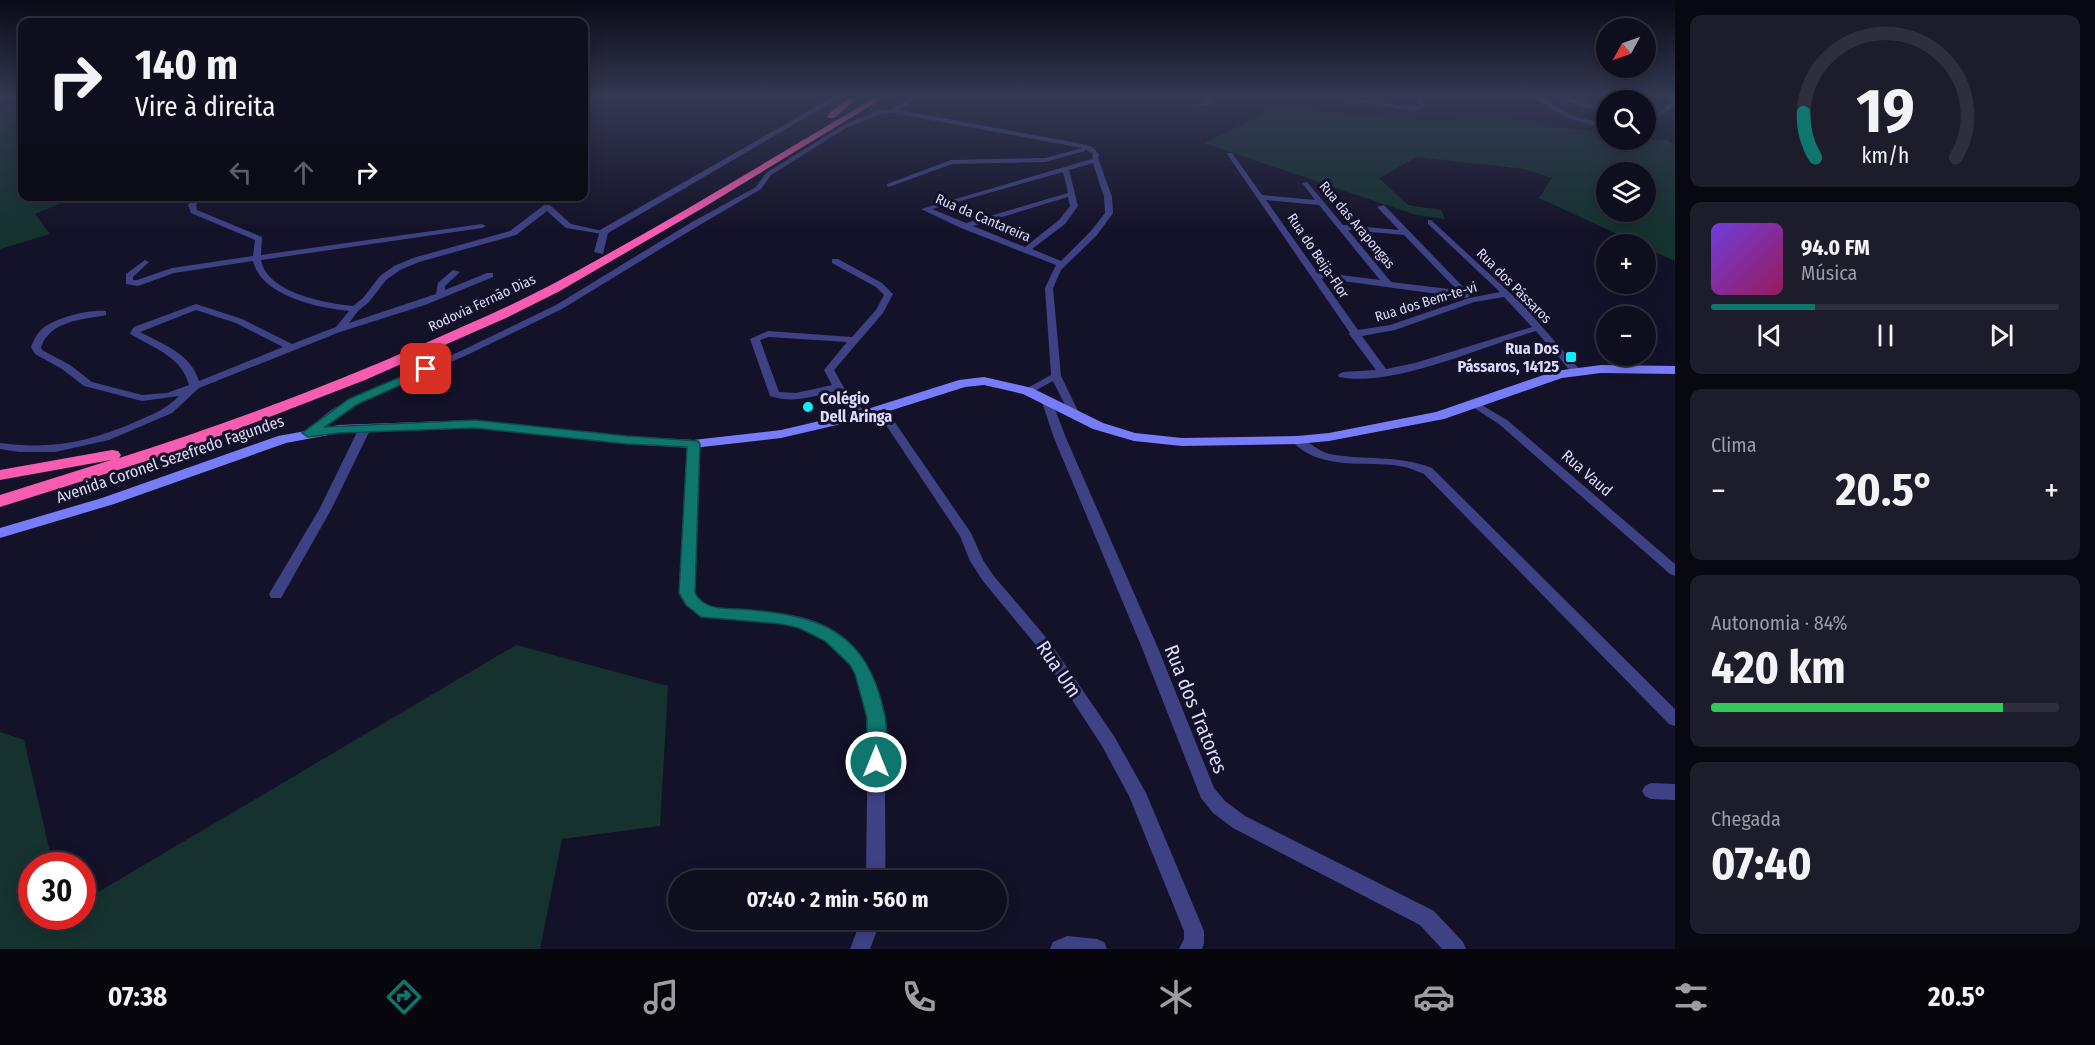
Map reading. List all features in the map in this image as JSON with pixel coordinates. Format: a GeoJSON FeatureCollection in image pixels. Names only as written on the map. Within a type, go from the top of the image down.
{"type":"FeatureCollection","features":[{"type":"Feature","properties":{"kind":"highway","name":"Rodovia Fernão Dias"},"geometry":{"type":"LineString","coordinates":[[0,490],[112,455],[257,405],[419,340],[510,300],[599,252],[789,141]]}},
{"type":"Feature","properties":{"kind":"highway","name":"Rodovia Fernão Dias"},"geometry":{"type":"LineString","coordinates":[[0,501],[182,444],[360,377],[440,342],[553,289],[808,141]]}},
{"type":"Feature","properties":{"kind":"highway"},"geometry":{"type":"LineString","coordinates":[[0,475],[112,455]]}},
{"type":"Feature","properties":{"kind":"main road","name":"Avenida Coronel Sezefredo Fagundes"},"geometry":{"type":"LineString","coordinates":[[0,533],[108,501],[256,447],[308,433],[365,428],[475,424],[627,440],[693,444],[781,434],[881,410],[973,382],[1002,384],[1027,391],[1116,432],[1153,440],[1182,442],[1297,440],[1439,416],[1576,370],[1675,370]]}},
{"type":"Feature","properties":{"kind":"street"},"geometry":{"type":"LineString","coordinates":[[338,330],[383,278],[397,268],[417,260],[513,233],[547,207],[569,226],[603,232],[761,141]]}},
{"type":"Feature","properties":{"kind":"street"},"geometry":{"type":"LineString","coordinates":[[308,433],[335,412],[368,394],[464,353],[551,311],[759,188],[764,184],[764,179],[768,174],[821,141]]}},
{"type":"Feature","properties":{"kind":"street"},"geometry":{"type":"LineString","coordinates":[[1056,141],[1095,151],[1110,206],[1109,213],[1094,233],[1060,264],[1049,288],[1056,376],[1075,415]]}},
{"type":"Feature","properties":{"kind":"street"},"geometry":{"type":"LineString","coordinates":[[1071,144],[1096,159]]}},
{"type":"Feature","properties":{"kind":"street"},"geometry":{"type":"LineString","coordinates":[[889,185],[951,162],[1045,160],[1083,150]]}},
{"type":"Feature","properties":{"kind":"street","name":"Rua do Beija-Flor"},"geometry":{"type":"LineString","coordinates":[[1230,154],[1384,374]]}},
{"type":"Feature","properties":{"kind":"street","name":"Rua da Cantareira"},"geometry":{"type":"LineString","coordinates":[[1060,264],[925,209],[1066,170],[1096,159]]}},
{"type":"Feature","properties":{"kind":"street"},"geometry":{"type":"LineString","coordinates":[[1026,250],[1062,222],[1072,211],[1075,204],[1066,170]]}},
{"type":"Feature","properties":{"kind":"street","name":"Rua das Arapongas"},"geometry":{"type":"LineString","coordinates":[[1305,183],[1388,284]]}},
{"type":"Feature","properties":{"kind":"street"},"geometry":{"type":"LineString","coordinates":[[964,226],[1071,194]]}},
{"type":"Feature","properties":{"kind":"street"},"geometry":{"type":"LineString","coordinates":[[1260,197],[1320,203]]}},
{"type":"Feature","properties":{"kind":"street"},"geometry":{"type":"LineString","coordinates":[[195,201],[192,205],[194,211],[259,239],[260,249],[256,259],[265,276],[288,291],[318,304],[355,309]]}},
{"type":"Feature","properties":{"kind":"street"},"geometry":{"type":"LineString","coordinates":[[1381,207],[1469,297]]}},
{"type":"Feature","properties":{"kind":"street","name":"Rua dos Pássaros"},"geometry":{"type":"LineString","coordinates":[[1431,222],[1519,306],[1576,370]]}},
{"type":"Feature","properties":{"kind":"street"},"geometry":{"type":"LineString","coordinates":[[145,262],[129,276],[129,282],[146,281],[183,269],[482,226]]}},
{"type":"Feature","properties":{"kind":"street"},"geometry":{"type":"LineString","coordinates":[[1342,227],[1407,233]]}},
{"type":"Feature","properties":{"kind":"street"},"geometry":{"type":"LineString","coordinates":[[599,252],[603,232]]}},
{"type":"Feature","properties":{"kind":"street"},"geometry":{"type":"LineString","coordinates":[[835,261],[886,290],[889,294],[881,308],[829,370],[838,387],[862,415]]}},
{"type":"Feature","properties":{"kind":"street"},"geometry":{"type":"LineString","coordinates":[[440,296],[441,285],[456,272]]}},
{"type":"Feature","properties":{"kind":"street"},"geometry":{"type":"LineString","coordinates":[[1312,274],[1469,297]]}},
{"type":"Feature","properties":{"kind":"street"},"geometry":{"type":"LineString","coordinates":[[103,313],[52,327],[38,339],[36,347],[38,352],[94,387],[149,399],[192,388],[338,330],[440,296],[490,275]]}},
{"type":"Feature","properties":{"kind":"street","name":"Rua dos Bem-te-vi"},"geometry":{"type":"LineString","coordinates":[[1354,334],[1392,328],[1469,297],[1505,294]]}},
{"type":"Feature","properties":{"kind":"street"},"geometry":{"type":"LineString","coordinates":[[0,446],[45,451],[90,443],[121,433],[165,413],[182,402],[192,388],[191,369],[184,361],[135,333],[137,328],[196,307],[239,321],[292,348]]}},
{"type":"Feature","properties":{"kind":"street"},"geometry":{"type":"LineString","coordinates":[[1343,375],[1384,374],[1427,364],[1483,343],[1538,328]]}},
{"type":"Feature","properties":{"kind":"street"},"geometry":{"type":"LineString","coordinates":[[838,387],[778,397],[774,394],[755,339],[760,335],[768,334],[853,340]]}},
{"type":"Feature","properties":{"kind":"street"},"geometry":{"type":"LineString","coordinates":[[1027,391],[1056,376]]}},
{"type":"Feature","properties":{"kind":"street","name":"Rua dos Tratores"},"geometry":{"type":"LineString","coordinates":[[1046,399],[1207,793],[1219,807],[1239,822],[1426,918],[1456,949]]}},
{"type":"Feature","properties":{"kind":"street","name":"Rua Vaud"},"geometry":{"type":"LineString","coordinates":[[1475,404],[1503,422],[1675,571]]}},
{"type":"Feature","properties":{"kind":"street","name":"Rua Um"},"geometry":{"type":"LineString","coordinates":[[881,410],[966,536],[977,561],[988,578],[1044,645],[1108,741],[1137,793],[1194,931],[1194,943],[1189,949]]}},
{"type":"Feature","properties":{"kind":"street"},"geometry":{"type":"LineString","coordinates":[[276,594],[326,508],[365,428]]}},
{"type":"Feature","properties":{"kind":"street"},"geometry":{"type":"LineString","coordinates":[[1297,440],[1310,452],[1325,458],[1403,461],[1428,471],[1675,719]]}},
{"type":"Feature","properties":{"kind":"street"},"geometry":{"type":"LineString","coordinates":[[693,444],[687,593],[692,601],[707,613],[781,618],[816,628],[843,647],[864,674],[876,718],[876,870]]}},
{"type":"Feature","properties":{"kind":"street"},"geometry":{"type":"LineString","coordinates":[[1651,791],[1675,792]]}},
{"type":"Feature","properties":{"kind":"street"},"geometry":{"type":"LineString","coordinates":[[860,949],[867,930]]}},
{"type":"Feature","properties":{"kind":"street"},"geometry":{"type":"LineString","coordinates":[[1060,949],[1067,946],[1097,949]]}},
{"type":"Feature","properties":{"kind":"green space"},"geometry":{"type":"Polygon","coordinates":[[[0,141],[18,141],[18,201],[66,201],[35,214],[50,234],[0,249],[0,141]]]}},
{"type":"Feature","properties":{"kind":"green space"},"geometry":{"type":"Polygon","coordinates":[[[1596,141],[1596,150],[1656,150],[1656,141],[1669,141],[1675,145],[1675,261],[1656,252],[1656,234],[1617,234],[1539,198],[1552,178],[1524,169],[1417,157],[1379,178],[1408,205],[1441,210],[1445,219],[1416,215],[1204,143],[1596,141]]]}},
{"type":"Feature","properties":{"kind":"green space"},"geometry":{"type":"Polygon","coordinates":[[[516,645],[668,686],[660,826],[562,839],[540,949],[0,949],[0,732],[24,740],[50,852],[18,852],[18,930],[96,930],[96,893],[516,645]]]}},
{"type":"Feature","properties":{"kind":"place","name":"Rua Dos Pássaros, 14125"},"geometry":{"type":"Point","coordinates":[1571,357]}},
{"type":"Feature","properties":{"kind":"place","name":"Colégio Dell Aringa"},"geometry":{"type":"Point","coordinates":[808,407]}},
{"type":"Feature","properties":{"kind":"route"},"geometry":{"type":"LineString","coordinates":[[426,369],[353,402],[335,412],[308,433],[339,429],[475,424],[511,426],[583,436],[693,444],[687,593],[700,609],[707,613],[781,618],[803,623],[831,636],[856,661],[864,674],[876,718],[876,762]]}}]}
